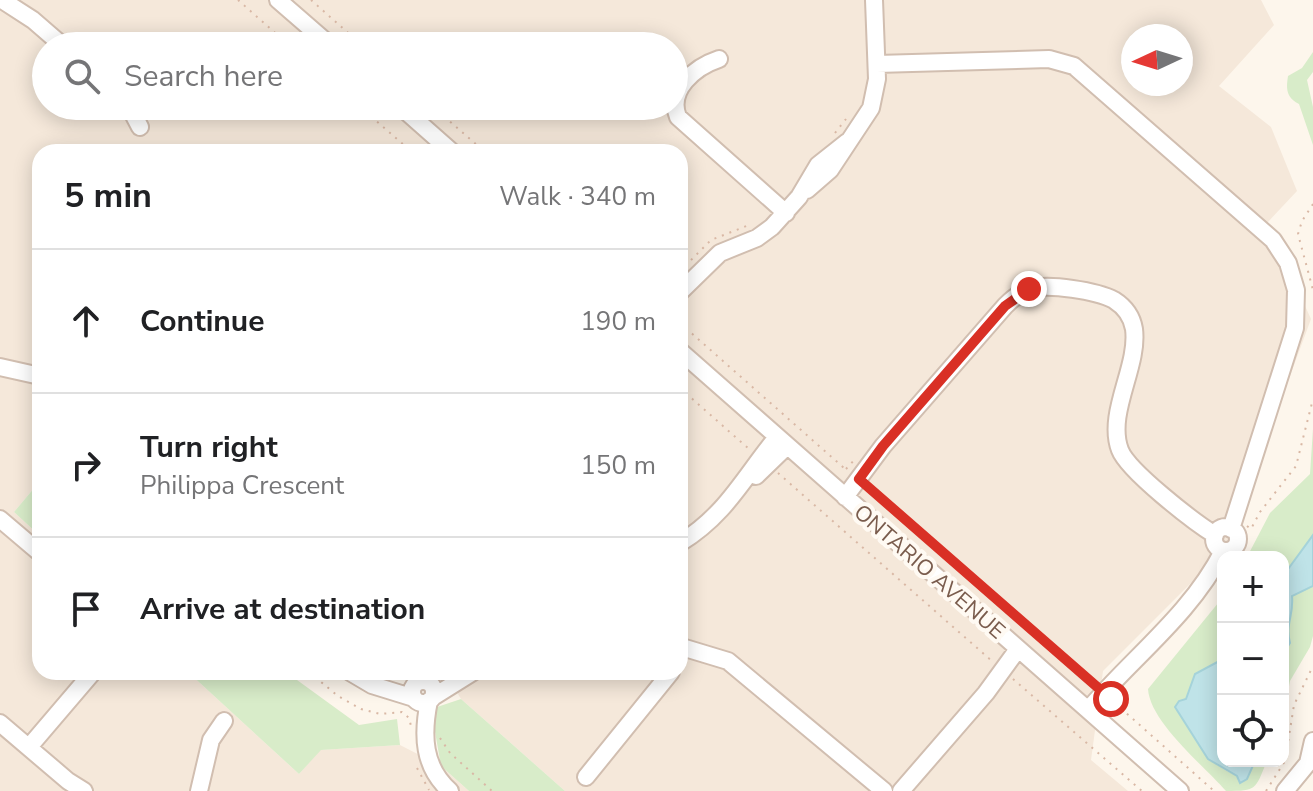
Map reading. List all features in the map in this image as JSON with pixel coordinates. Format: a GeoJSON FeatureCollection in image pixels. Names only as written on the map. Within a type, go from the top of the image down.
{"type":"FeatureCollection","features":[{"type":"Feature","properties":{"kind":"street"},"geometry":{"type":"LineString","coordinates":[[2,0],[47,32]]}},
{"type":"Feature","properties":{"kind":"street"},"geometry":{"type":"LineString","coordinates":[[688,284],[720,253],[757,238],[826,175],[841,138],[871,108],[877,64],[874,0]]}},
{"type":"Feature","properties":{"kind":"street"},"geometry":{"type":"LineString","coordinates":[[280,1],[315,32]]}},
{"type":"Feature","properties":{"kind":"street"},"geometry":{"type":"LineString","coordinates":[[877,64],[1023,58],[1049,59],[1074,66],[1273,240],[1288,263],[1296,290],[1295,328],[1227,527]]}},
{"type":"Feature","properties":{"kind":"street"},"geometry":{"type":"LineString","coordinates":[[688,81],[703,67],[719,59]]}},
{"type":"Feature","properties":{"kind":"street"},"geometry":{"type":"LineString","coordinates":[[136,120],[140,127]]}},
{"type":"Feature","properties":{"kind":"street"},"geometry":{"type":"LineString","coordinates":[[416,120],[443,144]]}},
{"type":"Feature","properties":{"kind":"street"},"geometry":{"type":"LineString","coordinates":[[681,120],[786,213]]}},
{"type":"Feature","properties":{"kind":"street"},"geometry":{"type":"LineString","coordinates":[[688,289],[701,272]]}},
{"type":"Feature","properties":{"kind":"street"},"geometry":{"type":"LineString","coordinates":[[841,494],[853,470],[883,446],[1013,298],[1029,289],[1049,286],[1107,297],[1127,311],[1134,328],[1134,348],[1118,420],[1119,449],[1135,470],[1193,519],[1227,527],[1236,534],[1238,541],[1231,550],[1223,551],[1199,590],[1142,654],[1121,672],[1092,714]]}},
{"type":"Feature","properties":{"kind":"street","name":"ONTARIO AVENUE"},"geometry":{"type":"LineString","coordinates":[[688,358],[1174,789]]}},
{"type":"Feature","properties":{"kind":"street"},"geometry":{"type":"LineString","coordinates":[[0,367],[32,374]]}},
{"type":"Feature","properties":{"kind":"street"},"geometry":{"type":"LineString","coordinates":[[688,538],[707,525],[782,442]]}},
{"type":"Feature","properties":{"kind":"street"},"geometry":{"type":"LineString","coordinates":[[0,519],[32,546]]}},
{"type":"Feature","properties":{"kind":"street"},"geometry":{"type":"LineString","coordinates":[[688,651],[728,661],[884,791]]}},
{"type":"Feature","properties":{"kind":"street"},"geometry":{"type":"LineString","coordinates":[[901,791],[1022,652]]}},
{"type":"Feature","properties":{"kind":"street"},"geometry":{"type":"LineString","coordinates":[[29,747],[86,680]]}},
{"type":"Feature","properties":{"kind":"street"},"geometry":{"type":"LineString","coordinates":[[364,680],[393,691],[423,692],[459,680]]}},
{"type":"Feature","properties":{"kind":"street"},"geometry":{"type":"LineString","coordinates":[[586,777],[665,680]]}},
{"type":"Feature","properties":{"kind":"street"},"geometry":{"type":"LineString","coordinates":[[423,692],[432,728],[430,767],[450,791]]}},
{"type":"Feature","properties":{"kind":"street"},"geometry":{"type":"LineString","coordinates":[[199,791],[211,740],[224,721]]}},
{"type":"Feature","properties":{"kind":"street"},"geometry":{"type":"LineString","coordinates":[[0,723],[84,791]]}},
{"type":"Feature","properties":{"kind":"street"},"geometry":{"type":"LineString","coordinates":[[1285,791],[1310,764],[1313,741]]}},
{"type":"Feature","properties":{"kind":"path"},"geometry":{"type":"LineString","coordinates":[[238,0],[274,32]]}},
{"type":"Feature","properties":{"kind":"path"},"geometry":{"type":"LineString","coordinates":[[311,0],[347,32]]}},
{"type":"Feature","properties":{"kind":"path"},"geometry":{"type":"LineString","coordinates":[[841,138],[848,117]]}},
{"type":"Feature","properties":{"kind":"path"},"geometry":{"type":"LineString","coordinates":[[375,120],[403,144]]}},
{"type":"Feature","properties":{"kind":"path"},"geometry":{"type":"LineString","coordinates":[[448,120],[476,144]]}},
{"type":"Feature","properties":{"kind":"path"},"geometry":{"type":"LineString","coordinates":[[1313,204],[1298,234],[1313,290]]}},
{"type":"Feature","properties":{"kind":"path"},"geometry":{"type":"LineString","coordinates":[[688,330],[853,470],[1214,791]]}},
{"type":"Feature","properties":{"kind":"path"},"geometry":{"type":"LineString","coordinates":[[688,395],[1142,791]]}},
{"type":"Feature","properties":{"kind":"path"},"geometry":{"type":"LineString","coordinates":[[1227,527],[1245,522],[1251,529],[1271,495],[1296,466],[1313,399]]}},
{"type":"Feature","properties":{"kind":"path"},"geometry":{"type":"LineString","coordinates":[[1266,791],[1285,761],[1294,705],[1313,666]]}},
{"type":"Feature","properties":{"kind":"path"},"geometry":{"type":"LineString","coordinates":[[319,680],[361,709],[380,714],[402,712],[409,718]]}},
{"type":"Feature","properties":{"kind":"path"},"geometry":{"type":"LineString","coordinates":[[432,728],[445,747],[492,791]]}},
{"type":"Feature","properties":{"kind":"shaded area"},"geometry":{"type":"Polygon","coordinates":[[[0,0],[1261,0],[1274,25],[1219,86],[1271,127],[1297,191],[1267,223],[1311,319],[1227,547],[1217,551],[1217,557],[1103,671],[1091,760],[1128,791],[565,791],[461,699],[450,680],[688,680],[688,144],[32,144],[32,491],[14,512],[32,529],[32,680],[197,680],[299,774],[320,750],[400,745],[441,766],[469,791],[0,791],[0,0]]]}},
{"type":"Feature","properties":{"kind":"green space"},"geometry":{"type":"Polygon","coordinates":[[[1313,52],[1313,72],[1307,80],[1313,107],[1313,145],[1299,104],[1289,95],[1287,85],[1288,76],[1302,68],[1313,52]]]}},
{"type":"Feature","properties":{"kind":"green space"},"geometry":{"type":"Polygon","coordinates":[[[1313,429],[1313,535],[1289,568],[1289,551],[1250,551],[1270,513],[1310,474],[1313,429]]]}},
{"type":"Feature","properties":{"kind":"green space"},"geometry":{"type":"Polygon","coordinates":[[[32,491],[32,529],[14,512],[32,491]]]}},
{"type":"Feature","properties":{"kind":"green space"},"geometry":{"type":"Polygon","coordinates":[[[1313,586],[1313,636],[1289,686],[1289,625],[1292,595],[1313,586]]]}},
{"type":"Feature","properties":{"kind":"green space"},"geometry":{"type":"Polygon","coordinates":[[[1217,604],[1217,662],[1176,707],[1217,767],[1247,779],[1252,767],[1264,767],[1257,783],[1250,789],[1226,791],[1168,729],[1151,702],[1148,689],[1217,604]]]}},
{"type":"Feature","properties":{"kind":"green space"},"geometry":{"type":"Polygon","coordinates":[[[197,680],[297,680],[359,725],[397,719],[400,745],[321,750],[299,774],[197,680]]]}},
{"type":"Feature","properties":{"kind":"green space"},"geometry":{"type":"Polygon","coordinates":[[[461,699],[565,791],[469,791],[441,766],[431,709],[461,699]]]}},
{"type":"Feature","properties":{"kind":"water"},"geometry":{"type":"Polygon","coordinates":[[[1313,535],[1313,586],[1292,596],[1289,625],[1289,623],[1289,568],[1313,535]]]}},
{"type":"Feature","properties":{"kind":"water"},"geometry":{"type":"Polygon","coordinates":[[[1217,662],[1217,764],[1208,759],[1175,707],[1179,701],[1186,699],[1195,674],[1217,662]]]}},
{"type":"Feature","properties":{"kind":"water"},"geometry":{"type":"Polygon","coordinates":[[[1222,767],[1252,767],[1247,779],[1240,783],[1237,776],[1222,767]]]}},
{"type":"Feature","properties":{"kind":"route"},"geometry":{"type":"LineString","coordinates":[[1029,289],[1005,306],[883,446],[859,479],[1111,699]]}}]}
